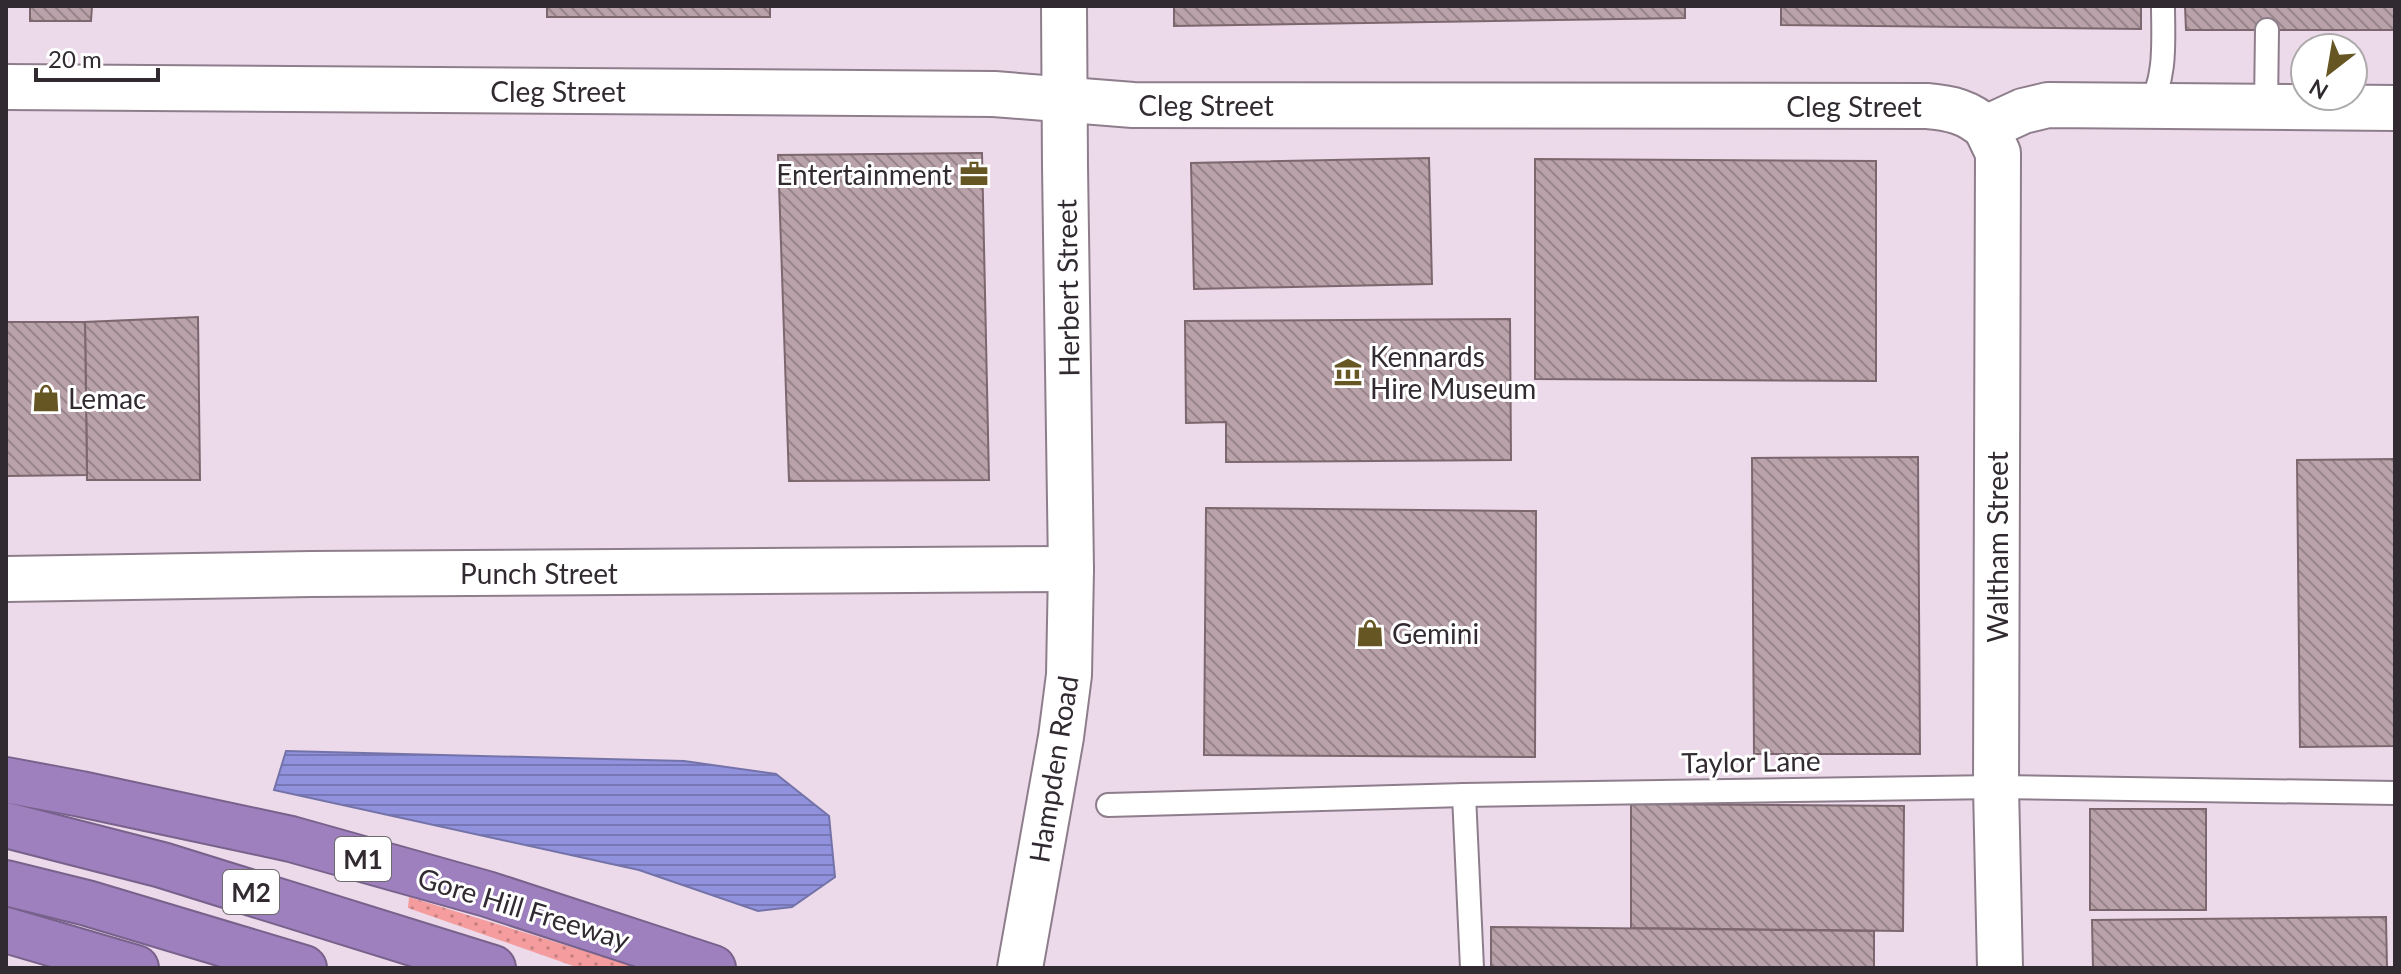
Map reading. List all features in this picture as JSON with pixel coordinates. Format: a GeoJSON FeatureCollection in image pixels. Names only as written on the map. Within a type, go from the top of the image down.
{"type":"FeatureCollection","features":[{"type":"Feature","properties":{"kind":"highway","name":"Gore Hill Freeway"},"geometry":{"type":"LineString","coordinates":[[6,780],[291,839],[487,894],[713,968]]}},
{"type":"Feature","properties":{"kind":"highway","name":"M2"},"geometry":{"type":"LineString","coordinates":[[6,825],[162,865],[493,968]]}},
{"type":"Feature","properties":{"kind":"highway","name":"M2"},"geometry":{"type":"LineString","coordinates":[[6,883],[87,903],[304,968]]}},
{"type":"Feature","properties":{"kind":"highway"},"geometry":{"type":"LineString","coordinates":[[6,930],[136,968]]}},
{"type":"Feature","properties":{"kind":"street","name":"Herbert Street"},"geometry":{"type":"LineString","coordinates":[[1064,6],[1071,569]]}},
{"type":"Feature","properties":{"kind":"street","name":"Cleg Street"},"geometry":{"type":"LineString","coordinates":[[6,87],[994,94],[1133,105],[1927,106],[1952,108],[1973,117],[1986,128]]}},
{"type":"Feature","properties":{"kind":"street"},"geometry":{"type":"LineString","coordinates":[[1986,128],[2023,111],[2048,105],[2395,108]]}},
{"type":"Feature","properties":{"kind":"street","name":"Waltham Street"},"geometry":{"type":"LineString","coordinates":[[1986,128],[1998,153],[1996,787],[2000,968]]}},
{"type":"Feature","properties":{"kind":"street","name":"Punch Street"},"geometry":{"type":"LineString","coordinates":[[6,579],[1071,569]]}},
{"type":"Feature","properties":{"kind":"street","name":"Hampden Road"},"geometry":{"type":"LineString","coordinates":[[1021,959],[1069,675],[1071,569]]}},
{"type":"Feature","properties":{"kind":"lane"},"geometry":{"type":"LineString","coordinates":[[2148,107],[2160,78],[2163,6]]}},
{"type":"Feature","properties":{"kind":"lane"},"geometry":{"type":"LineString","coordinates":[[2266,107],[2267,30]]}},
{"type":"Feature","properties":{"kind":"lane","name":"Taylor Lane"},"geometry":{"type":"LineString","coordinates":[[1108,805],[1464,795],[1996,787],[2395,793]]}},
{"type":"Feature","properties":{"kind":"lane"},"geometry":{"type":"LineString","coordinates":[[1464,795],[1472,968]]}},
{"type":"Feature","properties":{"kind":"shaded area"},"geometry":{"type":"Polygon","coordinates":[[[409,897],[640,968],[579,968],[408,908],[409,897]]]}},
{"type":"Feature","properties":{"kind":"water"},"geometry":{"type":"Polygon","coordinates":[[[286,751],[684,761],[776,774],[829,816],[835,877],[792,907],[758,911],[639,870],[274,790],[286,751]]]}},
{"type":"Feature","properties":{"kind":"building"},"geometry":{"type":"Polygon","coordinates":[[[30,6],[92,6],[91,21],[30,21],[30,6]]]}},
{"type":"Feature","properties":{"kind":"building"},"geometry":{"type":"Polygon","coordinates":[[[373,6],[547,6],[547,7],[373,6]]]}},
{"type":"Feature","properties":{"kind":"building"},"geometry":{"type":"Polygon","coordinates":[[[547,6],[770,6],[770,17],[547,17],[547,6]]]}},
{"type":"Feature","properties":{"kind":"building"},"geometry":{"type":"Polygon","coordinates":[[[1174,6],[1685,6],[1685,18],[1174,26],[1174,6]]]}},
{"type":"Feature","properties":{"kind":"building"},"geometry":{"type":"Polygon","coordinates":[[[1781,6],[2141,6],[2141,29],[1781,25],[1781,6]]]}},
{"type":"Feature","properties":{"kind":"building"},"geometry":{"type":"Polygon","coordinates":[[[2185,6],[2395,6],[2395,30],[2186,30],[2185,6]]]}},
{"type":"Feature","properties":{"kind":"building"},"geometry":{"type":"Polygon","coordinates":[[[982,153],[989,480],[789,481],[778,155],[982,153]]]}},
{"type":"Feature","properties":{"kind":"building"},"geometry":{"type":"Polygon","coordinates":[[[1429,158],[1432,284],[1194,289],[1191,163],[1429,158]]]}},
{"type":"Feature","properties":{"kind":"building"},"geometry":{"type":"Polygon","coordinates":[[[1535,159],[1876,161],[1876,381],[1535,379],[1535,159]]]}},
{"type":"Feature","properties":{"kind":"building"},"geometry":{"type":"Polygon","coordinates":[[[198,317],[200,480],[87,480],[85,322],[198,317]]]}},
{"type":"Feature","properties":{"kind":"building","name":"Kennards Hire Museum"},"geometry":{"type":"Polygon","coordinates":[[[1510,319],[1511,460],[1226,462],[1226,422],[1186,423],[1185,321],[1510,319]]]}},
{"type":"Feature","properties":{"kind":"building","name":"Lemac"},"geometry":{"type":"Polygon","coordinates":[[[6,322],[85,322],[87,475],[6,476],[6,322]]]}},
{"type":"Feature","properties":{"kind":"building"},"geometry":{"type":"Polygon","coordinates":[[[1918,457],[1920,754],[1754,754],[1752,458],[1918,457]]]}},
{"type":"Feature","properties":{"kind":"building"},"geometry":{"type":"Polygon","coordinates":[[[2395,459],[2395,746],[2300,747],[2297,460],[2395,459]]]}},
{"type":"Feature","properties":{"kind":"building","name":"Gemini"},"geometry":{"type":"Polygon","coordinates":[[[1206,508],[1536,511],[1535,757],[1204,755],[1206,508]]]}},
{"type":"Feature","properties":{"kind":"building"},"geometry":{"type":"Polygon","coordinates":[[[1631,804],[1904,806],[1903,931],[1631,928],[1631,804]]]}},
{"type":"Feature","properties":{"kind":"building"},"geometry":{"type":"Polygon","coordinates":[[[2090,809],[2206,809],[2206,910],[2090,910],[2090,809]]]}},
{"type":"Feature","properties":{"kind":"building"},"geometry":{"type":"Polygon","coordinates":[[[2386,917],[2387,968],[2093,968],[2092,920],[2386,917]]]}},
{"type":"Feature","properties":{"kind":"building"},"geometry":{"type":"Polygon","coordinates":[[[1491,927],[1874,931],[1874,968],[1491,968],[1491,927]]]}},
{"type":"Feature","properties":{"kind":"place","name":"Entertainment"},"geometry":{"type":"Point","coordinates":[974,174]}},
{"type":"Feature","properties":{"kind":"place","name":"Kennards Hire Museum"},"geometry":{"type":"Point","coordinates":[1348,372]}},
{"type":"Feature","properties":{"kind":"place","name":"Lemac"},"geometry":{"type":"Point","coordinates":[46,398]}},
{"type":"Feature","properties":{"kind":"place","name":"Gemini"},"geometry":{"type":"Point","coordinates":[1370,633]}}]}
